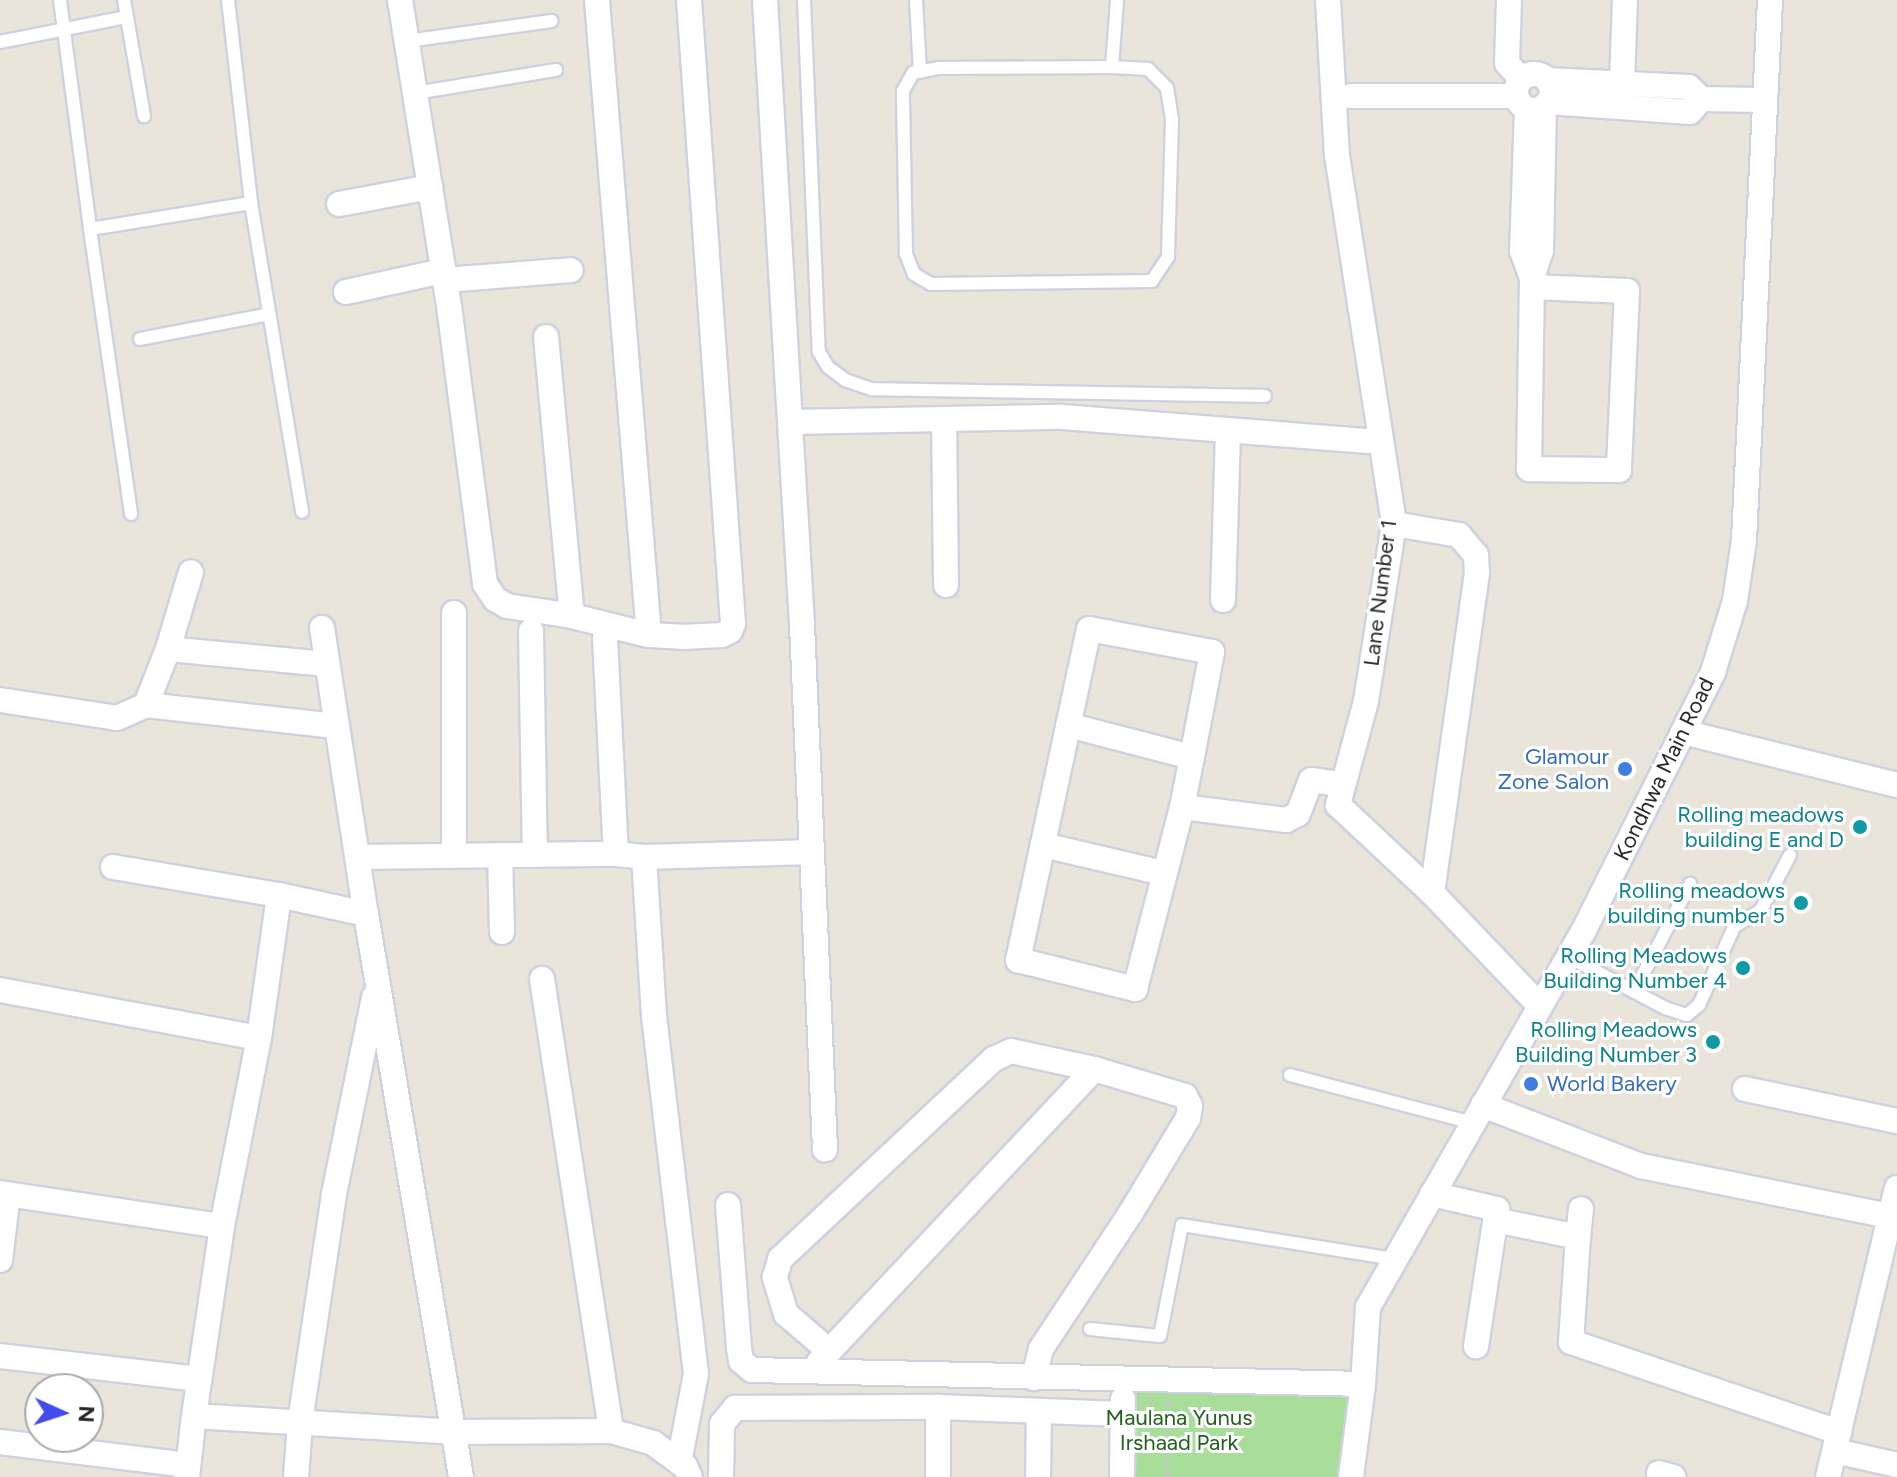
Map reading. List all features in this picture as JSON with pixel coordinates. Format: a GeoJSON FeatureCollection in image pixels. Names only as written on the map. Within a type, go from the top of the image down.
{"type":"FeatureCollection","features":[{"type":"Feature","properties":{"kind":"street"},"geometry":{"type":"LineString","coordinates":[[400,0],[444,275],[485,584],[495,599],[507,606],[572,616],[649,635],[722,635],[730,631],[733,624],[689,0]]}},
{"type":"Feature","properties":{"kind":"street"},"geometry":{"type":"LineString","coordinates":[[597,0],[649,635]]}},
{"type":"Feature","properties":{"kind":"street"},"geometry":{"type":"LineString","coordinates":[[765,0],[790,422],[825,1149]]}},
{"type":"Feature","properties":{"kind":"street","name":"Lane Number 1"},"geometry":{"type":"LineString","coordinates":[[1328,0],[1337,155],[1378,442],[1394,524],[1366,701],[1341,784]]}},
{"type":"Feature","properties":{"kind":"street"},"geometry":{"type":"LineString","coordinates":[[1509,0],[1507,63],[1534,96],[1529,469],[1619,470],[1627,291],[1532,283]]}},
{"type":"Feature","properties":{"kind":"street"},"geometry":{"type":"LineString","coordinates":[[1622,84],[1625,0]]}},
{"type":"Feature","properties":{"kind":"street","name":"Kondhwa Main Road"},"geometry":{"type":"LineString","coordinates":[[1351,1477],[1363,1384],[1368,1307],[1569,957],[1713,672],[1735,601],[1744,540],[1770,0]]}},
{"type":"Feature","properties":{"kind":"street"},"geometry":{"type":"LineString","coordinates":[[1534,96],[1622,84],[1689,87],[1701,99],[1765,100]]}},
{"type":"Feature","properties":{"kind":"street"},"geometry":{"type":"LineString","coordinates":[[1351,96],[1534,96],[1690,112],[1701,99]]}},
{"type":"Feature","properties":{"kind":"street"},"geometry":{"type":"LineString","coordinates":[[339,204],[430,187]]}},
{"type":"Feature","properties":{"kind":"street"},"geometry":{"type":"LineString","coordinates":[[346,292],[444,275],[571,270]]}},
{"type":"Feature","properties":{"kind":"street"},"geometry":{"type":"LineString","coordinates":[[546,337],[572,616]]}},
{"type":"Feature","properties":{"kind":"street"},"geometry":{"type":"LineString","coordinates":[[790,422],[1062,417],[1378,442]]}},
{"type":"Feature","properties":{"kind":"street"},"geometry":{"type":"LineString","coordinates":[[944,419],[946,585]]}},
{"type":"Feature","properties":{"kind":"street"},"geometry":{"type":"LineString","coordinates":[[1223,600],[1228,432]]}},
{"type":"Feature","properties":{"kind":"street"},"geometry":{"type":"LineString","coordinates":[[1394,524],[1459,535],[1476,555],[1477,573],[1432,893]]}},
{"type":"Feature","properties":{"kind":"street"},"geometry":{"type":"LineString","coordinates":[[146,705],[168,649],[191,572]]}},
{"type":"Feature","properties":{"kind":"street"},"geometry":{"type":"LineString","coordinates":[[454,613],[454,856]]}},
{"type":"Feature","properties":{"kind":"street"},"geometry":{"type":"LineString","coordinates":[[322,628],[377,983],[461,1477]]}},
{"type":"Feature","properties":{"kind":"street"},"geometry":{"type":"LineString","coordinates":[[1089,629],[1212,652],[1192,757],[1135,989],[1018,960],[1089,629]]}},
{"type":"Feature","properties":{"kind":"street"},"geometry":{"type":"LineString","coordinates":[[531,631],[535,855]]}},
{"type":"Feature","properties":{"kind":"street"},"geometry":{"type":"LineString","coordinates":[[605,638],[616,854]]}},
{"type":"Feature","properties":{"kind":"street"},"geometry":{"type":"LineString","coordinates":[[168,649],[327,664]]}},
{"type":"Feature","properties":{"kind":"street"},"geometry":{"type":"LineString","coordinates":[[0,700],[117,718],[146,705],[336,726]]}},
{"type":"Feature","properties":{"kind":"street"},"geometry":{"type":"LineString","coordinates":[[1068,725],[1192,757]]}},
{"type":"Feature","properties":{"kind":"street"},"geometry":{"type":"LineString","coordinates":[[1683,732],[1897,785]]}},
{"type":"Feature","properties":{"kind":"street"},"geometry":{"type":"LineString","coordinates":[[1182,807],[1286,820],[1298,814],[1311,780],[1341,784],[1338,805],[1432,893],[1540,1006]]}},
{"type":"Feature","properties":{"kind":"street"},"geometry":{"type":"LineString","coordinates":[[1043,845],[1163,873]]}},
{"type":"Feature","properties":{"kind":"street"},"geometry":{"type":"LineString","coordinates":[[357,857],[616,854],[644,857],[811,852]]}},
{"type":"Feature","properties":{"kind":"street"},"geometry":{"type":"LineString","coordinates":[[500,855],[502,932]]}},
{"type":"Feature","properties":{"kind":"street"},"geometry":{"type":"LineString","coordinates":[[644,857],[654,1016],[696,1374],[685,1470]]}},
{"type":"Feature","properties":{"kind":"street"},"geometry":{"type":"LineString","coordinates":[[113,867],[279,895],[366,914]]}},
{"type":"Feature","properties":{"kind":"street"},"geometry":{"type":"LineString","coordinates":[[0,1442],[187,1471],[222,1226],[259,1038],[279,895]]}},
{"type":"Feature","properties":{"kind":"street"},"geometry":{"type":"LineString","coordinates":[[542,979],[611,1431]]}},
{"type":"Feature","properties":{"kind":"street"},"geometry":{"type":"LineString","coordinates":[[296,1477],[300,1422],[334,1194],[377,983]]}},
{"type":"Feature","properties":{"kind":"street"},"geometry":{"type":"LineString","coordinates":[[0,990],[259,1038]]}},
{"type":"Feature","properties":{"kind":"street"},"geometry":{"type":"LineString","coordinates":[[828,1350],[786,1314],[775,1277],[780,1259],[1002,1053],[1011,1051],[1094,1069],[1185,1096],[1190,1106],[1188,1118],[1041,1349],[1034,1378]]}},
{"type":"Feature","properties":{"kind":"street"},"geometry":{"type":"LineString","coordinates":[[811,1372],[828,1350],[1094,1069]]}},
{"type":"Feature","properties":{"kind":"street"},"geometry":{"type":"LineString","coordinates":[[1745,1089],[1897,1121]]}},
{"type":"Feature","properties":{"kind":"street"},"geometry":{"type":"LineString","coordinates":[[1478,1114],[1641,1166],[1890,1216]]}},
{"type":"Feature","properties":{"kind":"street"},"geometry":{"type":"LineString","coordinates":[[1828,1477],[1897,1188]]}},
{"type":"Feature","properties":{"kind":"street"},"geometry":{"type":"LineString","coordinates":[[0,1260],[4,1193],[222,1226]]}},
{"type":"Feature","properties":{"kind":"street"},"geometry":{"type":"LineString","coordinates":[[1432,1194],[1497,1209],[1476,1346]]}},
{"type":"Feature","properties":{"kind":"street"},"geometry":{"type":"LineString","coordinates":[[728,1205],[741,1361],[752,1370],[1123,1381],[1363,1384]]}},
{"type":"Feature","properties":{"kind":"street"},"geometry":{"type":"LineString","coordinates":[[1581,1209],[1571,1342],[1897,1465]]}},
{"type":"Feature","properties":{"kind":"street"},"geometry":{"type":"LineString","coordinates":[[1495,1220],[1578,1237]]}},
{"type":"Feature","properties":{"kind":"street"},"geometry":{"type":"LineString","coordinates":[[0,1356],[198,1379]]}},
{"type":"Feature","properties":{"kind":"street"},"geometry":{"type":"LineString","coordinates":[[1122,1477],[1123,1381]]}},
{"type":"Feature","properties":{"kind":"street"},"geometry":{"type":"LineString","coordinates":[[721,1477],[722,1424],[735,1408],[938,1407],[1123,1414]]}},
{"type":"Feature","properties":{"kind":"street"},"geometry":{"type":"LineString","coordinates":[[938,1407],[938,1477]]}},
{"type":"Feature","properties":{"kind":"street"},"geometry":{"type":"LineString","coordinates":[[1038,1477],[1039,1412]]}},
{"type":"Feature","properties":{"kind":"street"},"geometry":{"type":"LineString","coordinates":[[194,1416],[453,1432],[611,1431],[653,1443],[685,1470]]}},
{"type":"Feature","properties":{"kind":"lane"},"geometry":{"type":"LineString","coordinates":[[60,0],[131,514]]}},
{"type":"Feature","properties":{"kind":"lane"},"geometry":{"type":"LineString","coordinates":[[124,0],[144,116]]}},
{"type":"Feature","properties":{"kind":"lane"},"geometry":{"type":"LineString","coordinates":[[228,0],[251,203],[302,512]]}},
{"type":"Feature","properties":{"kind":"lane"},"geometry":{"type":"LineString","coordinates":[[804,0],[819,352],[828,367],[845,380],[871,389],[1265,396]]}},
{"type":"Feature","properties":{"kind":"lane"},"geometry":{"type":"LineString","coordinates":[[916,0],[920,72]]}},
{"type":"Feature","properties":{"kind":"lane"},"geometry":{"type":"LineString","coordinates":[[1112,67],[1117,0]]}},
{"type":"Feature","properties":{"kind":"lane"},"geometry":{"type":"LineString","coordinates":[[0,42],[126,17]]}},
{"type":"Feature","properties":{"kind":"lane"},"geometry":{"type":"LineString","coordinates":[[407,41],[552,21]]}},
{"type":"Feature","properties":{"kind":"lane"},"geometry":{"type":"LineString","coordinates":[[1112,67],[1148,69],[1167,88],[1172,120],[1168,257],[1152,281],[931,284],[914,274],[906,254],[903,91],[913,73],[938,68],[1112,67]]}},
{"type":"Feature","properties":{"kind":"lane"},"geometry":{"type":"LineString","coordinates":[[415,93],[556,70]]}},
{"type":"Feature","properties":{"kind":"lane"},"geometry":{"type":"LineString","coordinates":[[90,229],[251,203]]}},
{"type":"Feature","properties":{"kind":"lane"},"geometry":{"type":"LineString","coordinates":[[140,339],[270,314]]}},
{"type":"Feature","properties":{"kind":"lane"},"geometry":{"type":"LineString","coordinates":[[1569,957],[1677,1014],[1687,1015],[1699,1005],[1734,927],[1761,910],[1790,855]]}},
{"type":"Feature","properties":{"kind":"lane"},"geometry":{"type":"LineString","coordinates":[[1634,992],[1690,884]]}},
{"type":"Feature","properties":{"kind":"lane"},"geometry":{"type":"LineString","coordinates":[[1290,1075],[1478,1114]]}},
{"type":"Feature","properties":{"kind":"lane"},"geometry":{"type":"LineString","coordinates":[[1090,1329],[1160,1336],[1182,1225],[1395,1259]]}},
{"type":"Feature","properties":{"kind":"path"},"geometry":{"type":"LineString","coordinates":[[1167,1477],[1169,1382]]}},
{"type":"Feature","properties":{"kind":"green space","name":"Maulana Yunus Irshaad Park"},"geometry":{"type":"Polygon","coordinates":[[[1123,1381],[1363,1385],[1361,1477],[1121,1477],[1123,1381]]]}},
{"type":"Feature","properties":{"kind":"place","name":"Glamour Zone Salon"},"geometry":{"type":"Point","coordinates":[1625,769]}},
{"type":"Feature","properties":{"kind":"place","name":"Rolling meadows building E and D"},"geometry":{"type":"Point","coordinates":[1860,827]}},
{"type":"Feature","properties":{"kind":"place","name":"Rolling meadows building number 5"},"geometry":{"type":"Point","coordinates":[1801,903]}},
{"type":"Feature","properties":{"kind":"place","name":"Rolling Meadows Building Number 4"},"geometry":{"type":"Point","coordinates":[1743,968]}},
{"type":"Feature","properties":{"kind":"place","name":"Rolling Meadows Building Number 3"},"geometry":{"type":"Point","coordinates":[1713,1042]}},
{"type":"Feature","properties":{"kind":"place","name":"World Bakery"},"geometry":{"type":"Point","coordinates":[1531,1084]}}]}
